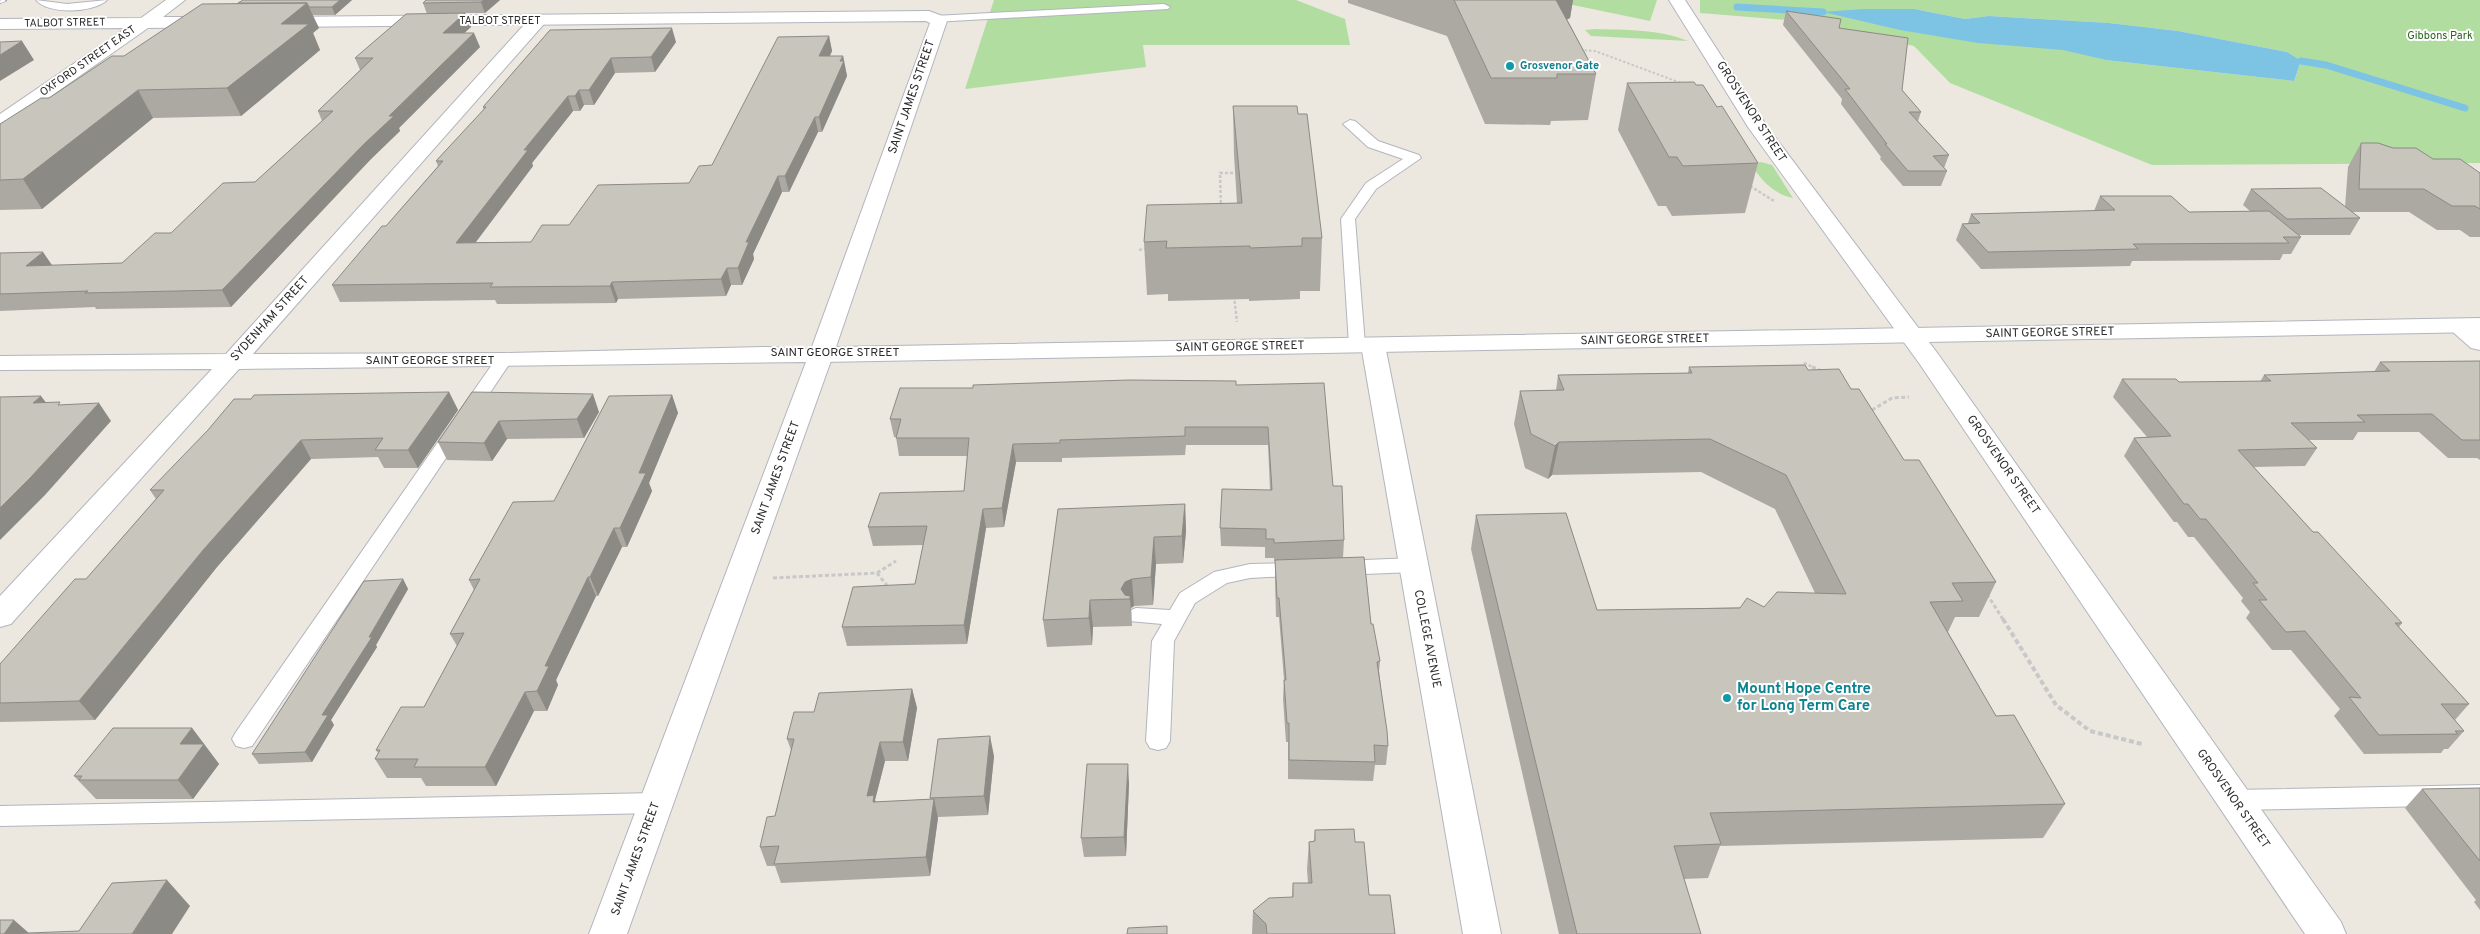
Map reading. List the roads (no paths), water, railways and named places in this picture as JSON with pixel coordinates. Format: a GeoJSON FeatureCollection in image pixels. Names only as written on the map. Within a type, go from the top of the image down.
{"type":"FeatureCollection","features":[{"type":"Feature","properties":{"kind":"street","name":"OXFORD STREET EAST"},"geometry":{"type":"LineString","coordinates":[[0,123],[177,0]]}},
{"type":"Feature","properties":{"kind":"street","name":"GROSVENOR STREET"},"geometry":{"type":"LineString","coordinates":[[1677,0],[1677,3],[1705,41],[1774,150],[1912,335],[2327,934]]}},
{"type":"Feature","properties":{"kind":"street","name":"TALBOT STREET"},"geometry":{"type":"LineString","coordinates":[[258,22],[929,16],[936,20]]}},
{"type":"Feature","properties":{"kind":"street","name":"SYDENHAM STREET"},"geometry":{"type":"LineString","coordinates":[[0,616],[233,361],[538,20]]}},
{"type":"Feature","properties":{"kind":"street","name":"SAINT JAMES STREET"},"geometry":{"type":"LineString","coordinates":[[608,934],[821,354],[936,20]]}},
{"type":"Feature","properties":{"kind":"street","name":"TALBOT STREET"},"geometry":{"type":"LineString","coordinates":[[0,24],[228,22]]}},
{"type":"Feature","properties":{"kind":"street","name":"SAINT GEORGE STREET"},"geometry":{"type":"LineString","coordinates":[[0,363],[504,360],[2469,325]]}},
{"type":"Feature","properties":{"kind":"street"},"geometry":{"type":"LineString","coordinates":[[2469,325],[2480,343]]}},
{"type":"Feature","properties":{"kind":"street","name":"COLLEGE AVENUE"},"geometry":{"type":"LineString","coordinates":[[1365,345],[1414,566],[1482,934]]}},
{"type":"Feature","properties":{"kind":"lane"},"geometry":{"type":"LineString","coordinates":[[42,0],[46,4],[68,7],[86,6],[101,0]]}},
{"type":"Feature","properties":{"kind":"lane"},"geometry":{"type":"LineString","coordinates":[[936,20],[1059,10],[1164,7]]}},
{"type":"Feature","properties":{"kind":"lane"},"geometry":{"type":"LineString","coordinates":[[1350,124],[1373,144],[1414,158],[1372,186],[1348,219],[1365,345]]}},
{"type":"Feature","properties":{"kind":"lane"},"geometry":{"type":"LineString","coordinates":[[244,739],[504,360]]}},
{"type":"Feature","properties":{"kind":"lane"},"geometry":{"type":"LineString","coordinates":[[1158,740],[1163,641],[1187,598],[1221,577],[1250,571],[1414,566]]}},
{"type":"Feature","properties":{"kind":"lane"},"geometry":{"type":"LineString","coordinates":[[1136,616],[1157,616],[1175,620]]}},
{"type":"Feature","properties":{"kind":"lane"},"geometry":{"type":"LineString","coordinates":[[2233,800],[2480,794]]}},
{"type":"Feature","properties":{"kind":"lane"},"geometry":{"type":"LineString","coordinates":[[0,816],[656,803]]}},
{"type":"Feature","properties":{"kind":"water"},"geometry":{"type":"Polygon","coordinates":[[[1863,9],[1914,9],[1965,19],[1989,16],[2109,23],[2178,31],[2287,52],[2301,61],[2294,81],[2106,60],[2063,50],[1978,43],[1900,30],[1823,12],[1863,9]]]}},
{"type":"Feature","properties":{"kind":"waterway"},"geometry":{"type":"LineString","coordinates":[[1737,7],[1823,12]]}},
{"type":"Feature","properties":{"kind":"waterway"},"geometry":{"type":"LineString","coordinates":[[2301,61],[2326,65],[2465,108]]}},
{"type":"Feature","properties":{"kind":"railway"},"geometry":{"type":"LineString","coordinates":[[0,2],[5,0]]}},
{"type":"Feature","properties":{"kind":"place","name":"Grosvenor Gate"},"geometry":{"type":"Point","coordinates":[1510,66]}},
{"type":"Feature","properties":{"kind":"place","name":"Mount Hope Centre for Long Term Care"},"geometry":{"type":"Point","coordinates":[1727,698]}},
{"type":"Feature","properties":{"kind":"park label","name":"Gibbons Park"},"geometry":{"type":"Point","coordinates":[2440,36]}}]}
